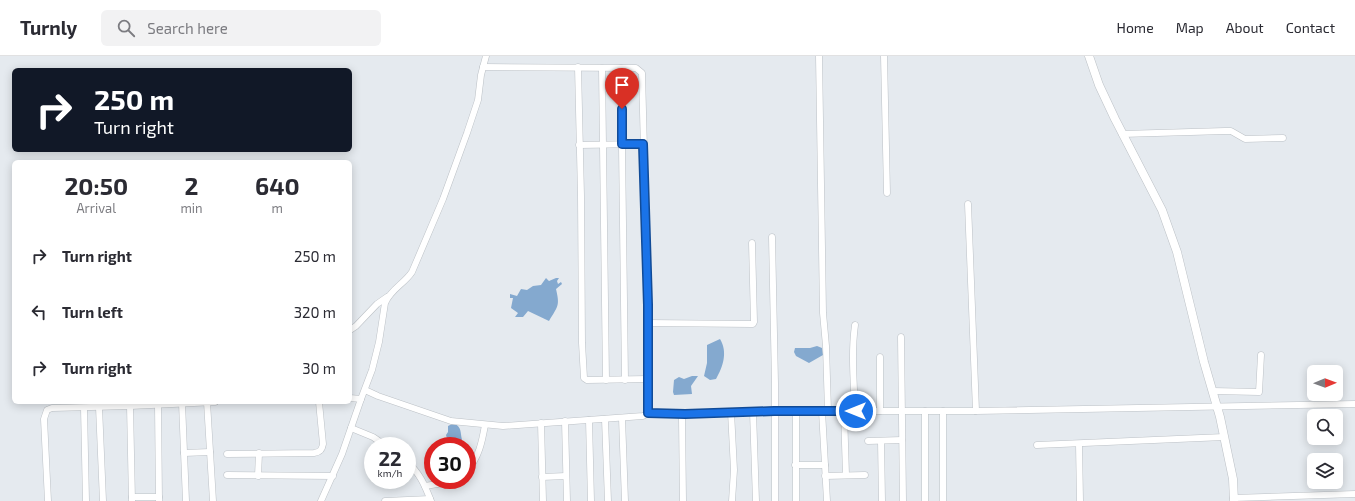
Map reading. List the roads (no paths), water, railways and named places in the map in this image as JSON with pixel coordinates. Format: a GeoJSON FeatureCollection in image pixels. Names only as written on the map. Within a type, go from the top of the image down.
{"type":"FeatureCollection","features":[{"type":"Feature","properties":{"kind":"street"},"geometry":{"type":"LineString","coordinates":[[352,329],[412,272],[443,199],[478,100],[486,56]]}},
{"type":"Feature","properties":{"kind":"street"},"geometry":{"type":"LineString","coordinates":[[819,56],[823,313],[826,353],[825,476],[827,501]]}},
{"type":"Feature","properties":{"kind":"street"},"geometry":{"type":"LineString","coordinates":[[884,56],[887,193]]}},
{"type":"Feature","properties":{"kind":"street"},"geometry":{"type":"LineString","coordinates":[[1089,56],[1099,85],[1122,134],[1162,210],[1178,252],[1220,417],[1233,479],[1234,499],[1355,494]]}},
{"type":"Feature","properties":{"kind":"street"},"geometry":{"type":"LineString","coordinates":[[483,67],[636,68],[642,72],[648,323],[648,413]]}},
{"type":"Feature","properties":{"kind":"street"},"geometry":{"type":"LineString","coordinates":[[578,67],[582,343],[584,378],[587,380],[648,379]]}},
{"type":"Feature","properties":{"kind":"street"},"geometry":{"type":"LineString","coordinates":[[602,68],[606,380]]}},
{"type":"Feature","properties":{"kind":"street"},"geometry":{"type":"LineString","coordinates":[[621,68],[625,380]]}},
{"type":"Feature","properties":{"kind":"street"},"geometry":{"type":"LineString","coordinates":[[1122,134],[1231,131],[1245,139],[1283,138]]}},
{"type":"Feature","properties":{"kind":"street"},"geometry":{"type":"LineString","coordinates":[[579,145],[643,144]]}},
{"type":"Feature","properties":{"kind":"street"},"geometry":{"type":"LineString","coordinates":[[968,204],[976,411]]}},
{"type":"Feature","properties":{"kind":"street"},"geometry":{"type":"LineString","coordinates":[[772,237],[776,501]]}},
{"type":"Feature","properties":{"kind":"street"},"geometry":{"type":"LineString","coordinates":[[648,323],[753,324],[752,243]]}},
{"type":"Feature","properties":{"kind":"street"},"geometry":{"type":"LineString","coordinates":[[321,501],[333,476],[372,370],[387,297]]}},
{"type":"Feature","properties":{"kind":"street"},"geometry":{"type":"LineString","coordinates":[[855,325],[853,338],[853,360],[856,411]]}},
{"type":"Feature","properties":{"kind":"street"},"geometry":{"type":"LineString","coordinates":[[901,337],[903,501]]}},
{"type":"Feature","properties":{"kind":"street"},"geometry":{"type":"LineString","coordinates":[[1213,391],[1259,392],[1261,355]]}},
{"type":"Feature","properties":{"kind":"street"},"geometry":{"type":"LineString","coordinates":[[880,357],[880,411]]}},
{"type":"Feature","properties":{"kind":"street"},"geometry":{"type":"LineString","coordinates":[[365,390],[446,420],[503,426],[622,418],[643,416],[648,413],[685,414],[774,411],[976,411],[1355,404]]}},
{"type":"Feature","properties":{"kind":"street"},"geometry":{"type":"LineString","coordinates":[[352,398],[361,399]]}},
{"type":"Feature","properties":{"kind":"street"},"geometry":{"type":"LineString","coordinates":[[48,501],[44,419],[47,410],[52,408],[170,404]]}},
{"type":"Feature","properties":{"kind":"street"},"geometry":{"type":"LineString","coordinates":[[182,404],[186,501]]}},
{"type":"Feature","properties":{"kind":"street"},"geometry":{"type":"LineString","coordinates":[[207,404],[213,501]]}},
{"type":"Feature","properties":{"kind":"street"},"geometry":{"type":"LineString","coordinates":[[227,454],[320,452],[323,444],[319,404]]}},
{"type":"Feature","properties":{"kind":"street"},"geometry":{"type":"LineString","coordinates":[[130,406],[132,499],[159,499],[158,405]]}},
{"type":"Feature","properties":{"kind":"street"},"geometry":{"type":"LineString","coordinates":[[100,407],[103,501]]}},
{"type":"Feature","properties":{"kind":"street"},"geometry":{"type":"LineString","coordinates":[[84,408],[86,501]]}},
{"type":"Feature","properties":{"kind":"street"},"geometry":{"type":"LineString","coordinates":[[796,411],[796,501]]}},
{"type":"Feature","properties":{"kind":"street"},"geometry":{"type":"LineString","coordinates":[[925,411],[926,501]]}},
{"type":"Feature","properties":{"kind":"street"},"geometry":{"type":"LineString","coordinates":[[943,411],[943,501]]}},
{"type":"Feature","properties":{"kind":"street"},"geometry":{"type":"LineString","coordinates":[[731,412],[734,463],[732,501]]}},
{"type":"Feature","properties":{"kind":"street"},"geometry":{"type":"LineString","coordinates":[[753,412],[756,501]]}},
{"type":"Feature","properties":{"kind":"street"},"geometry":{"type":"LineString","coordinates":[[844,412],[846,475]]}},
{"type":"Feature","properties":{"kind":"street"},"geometry":{"type":"LineString","coordinates":[[683,501],[682,418],[685,414]]}},
{"type":"Feature","properties":{"kind":"street"},"geometry":{"type":"LineString","coordinates":[[622,418],[625,501]]}},
{"type":"Feature","properties":{"kind":"street"},"geometry":{"type":"LineString","coordinates":[[605,419],[608,501]]}},
{"type":"Feature","properties":{"kind":"street"},"geometry":{"type":"LineString","coordinates":[[588,420],[591,501]]}},
{"type":"Feature","properties":{"kind":"street"},"geometry":{"type":"LineString","coordinates":[[564,421],[567,501]]}},
{"type":"Feature","properties":{"kind":"street"},"geometry":{"type":"LineString","coordinates":[[541,423],[543,501]]}},
{"type":"Feature","properties":{"kind":"street"},"geometry":{"type":"LineString","coordinates":[[476,459],[482,442],[485,425]]}},
{"type":"Feature","properties":{"kind":"street"},"geometry":{"type":"LineString","coordinates":[[351,428],[373,437]]}},
{"type":"Feature","properties":{"kind":"street"},"geometry":{"type":"LineString","coordinates":[[1037,445],[1224,438]]}},
{"type":"Feature","properties":{"kind":"street"},"geometry":{"type":"LineString","coordinates":[[868,441],[902,440]]}},
{"type":"Feature","properties":{"kind":"street"},"geometry":{"type":"LineString","coordinates":[[881,441],[882,501]]}},
{"type":"Feature","properties":{"kind":"street"},"geometry":{"type":"LineString","coordinates":[[1079,444],[1080,501]]}},
{"type":"Feature","properties":{"kind":"street"},"geometry":{"type":"LineString","coordinates":[[184,453],[210,452]]}},
{"type":"Feature","properties":{"kind":"street"},"geometry":{"type":"LineString","coordinates":[[258,476],[259,453]]}},
{"type":"Feature","properties":{"kind":"street"},"geometry":{"type":"LineString","coordinates":[[796,464],[825,466]]}},
{"type":"Feature","properties":{"kind":"street"},"geometry":{"type":"LineString","coordinates":[[416,471],[424,484]]}},
{"type":"Feature","properties":{"kind":"street"},"geometry":{"type":"LineString","coordinates":[[227,475],[333,476]]}},
{"type":"Feature","properties":{"kind":"street"},"geometry":{"type":"LineString","coordinates":[[825,476],[865,475]]}},
{"type":"Feature","properties":{"kind":"street"},"geometry":{"type":"LineString","coordinates":[[542,477],[566,476]]}},
{"type":"Feature","properties":{"kind":"street"},"geometry":{"type":"LineString","coordinates":[[385,501],[430,500],[426,489]]}},
{"type":"Feature","properties":{"kind":"water"},"geometry":{"type":"Polygon","coordinates":[[[546,278],[549,281],[559,278],[557,281],[558,284],[561,282],[562,284],[556,289],[558,303],[549,321],[528,311],[523,317],[515,317],[518,313],[511,308],[513,298],[510,298],[510,294],[517,296],[521,289],[527,290],[533,286],[541,285],[546,278]]]}},
{"type":"Feature","properties":{"kind":"water"},"geometry":{"type":"Polygon","coordinates":[[[720,339],[724,349],[724,359],[721,370],[716,379],[710,380],[704,376],[707,363],[707,345],[720,339]]]}},
{"type":"Feature","properties":{"kind":"water"},"geometry":{"type":"Polygon","coordinates":[[[817,346],[822,348],[823,355],[809,363],[796,356],[794,352],[795,348],[810,348],[817,346]]]}},
{"type":"Feature","properties":{"kind":"water"},"geometry":{"type":"Polygon","coordinates":[[[692,376],[698,376],[691,386],[692,394],[674,395],[674,380],[679,377],[684,379],[692,376]]]}},
{"type":"Feature","properties":{"kind":"water"},"geometry":{"type":"Polygon","coordinates":[[[454,423],[457,425],[460,428],[462,437],[447,437],[448,426],[454,423]]]}}]}
